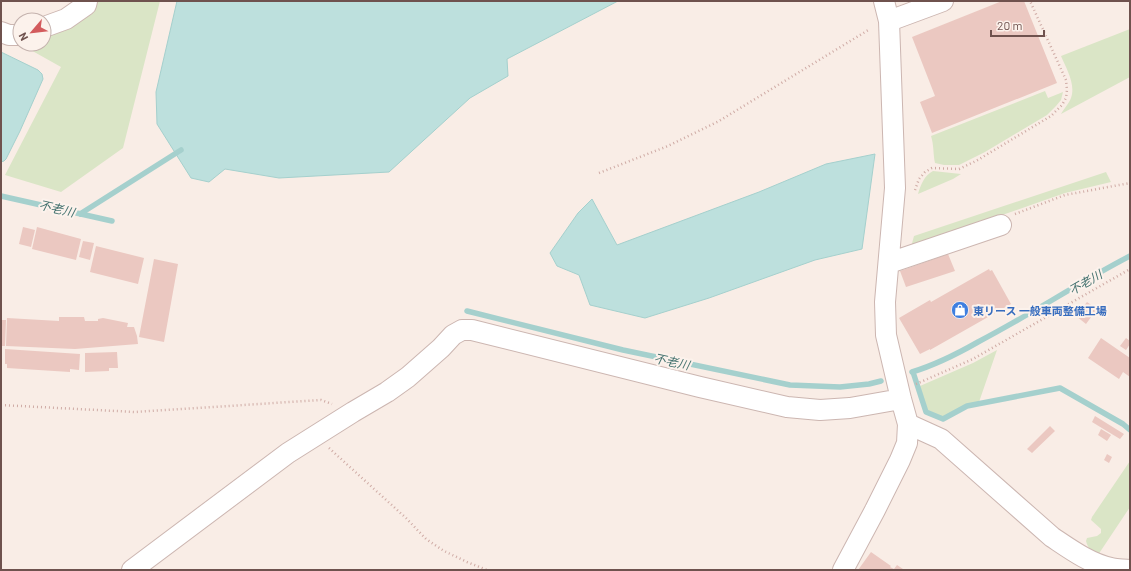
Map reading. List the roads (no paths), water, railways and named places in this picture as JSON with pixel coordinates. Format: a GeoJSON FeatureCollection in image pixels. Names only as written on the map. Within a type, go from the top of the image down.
{"type":"FeatureCollection","features":[{"type":"Feature","properties":{"kind":"street"},"geometry":{"type":"LineString","coordinates":[[52,24],[66,19],[86,5],[87,1]]}},
{"type":"Feature","properties":{"kind":"street"},"geometry":{"type":"LineString","coordinates":[[843,570],[900,460],[907,443],[908,424],[886,335],[885,302],[895,188],[889,21],[884,1]]}},
{"type":"Feature","properties":{"kind":"street"},"geometry":{"type":"LineString","coordinates":[[889,21],[943,1]]}},
{"type":"Feature","properties":{"kind":"street"},"geometry":{"type":"LineString","coordinates":[[1,32],[12,35]]}},
{"type":"Feature","properties":{"kind":"street"},"geometry":{"type":"LineString","coordinates":[[889,263],[1001,224]]}},
{"type":"Feature","properties":{"kind":"street"},"geometry":{"type":"LineString","coordinates":[[132,570],[288,453],[387,392],[408,377],[441,348],[453,335],[462,330],[472,330],[700,387],[788,407],[820,410],[850,408],[901,399]]}},
{"type":"Feature","properties":{"kind":"street"},"geometry":{"type":"LineString","coordinates":[[908,424],[941,439],[1052,537],[1068,548],[1089,560],[1111,568],[1130,570]]}},
{"type":"Feature","properties":{"kind":"water"},"geometry":{"type":"Polygon","coordinates":[[[177,1],[618,1],[507,59],[508,76],[470,98],[389,172],[279,178],[225,169],[209,182],[191,178],[157,124],[156,92],[177,1]]]}},
{"type":"Feature","properties":{"kind":"water"},"geometry":{"type":"Polygon","coordinates":[[[1,52],[38,70],[42,74],[43,79],[6,159],[1,162],[1,52]]]}},
{"type":"Feature","properties":{"kind":"water"},"geometry":{"type":"Polygon","coordinates":[[[875,154],[862,249],[815,260],[709,298],[645,318],[590,305],[579,275],[557,266],[550,253],[578,213],[592,199],[617,245],[759,192],[826,164],[875,154]]]}},
{"type":"Feature","properties":{"kind":"waterway"},"geometry":{"type":"LineString","coordinates":[[80,214],[181,150]]}},
{"type":"Feature","properties":{"kind":"waterway","name":"不老川"},"geometry":{"type":"LineString","coordinates":[[1,196],[112,221]]}},
{"type":"Feature","properties":{"kind":"waterway","name":"不老川"},"geometry":{"type":"LineString","coordinates":[[912,372],[937,363],[962,351],[1130,256]]}},
{"type":"Feature","properties":{"kind":"waterway","name":"不老川"},"geometry":{"type":"LineString","coordinates":[[467,311],[623,350],[790,385],[840,387],[869,384],[881,381]]}},
{"type":"Feature","properties":{"kind":"waterway"},"geometry":{"type":"LineString","coordinates":[[913,372],[926,412],[943,419],[967,406],[1060,388],[1123,424],[1130,430]]}},
{"type":"Feature","properties":{"kind":"place","name":"東リース 一般車両整備工場"},"geometry":{"type":"Point","coordinates":[960,310]}}]}
